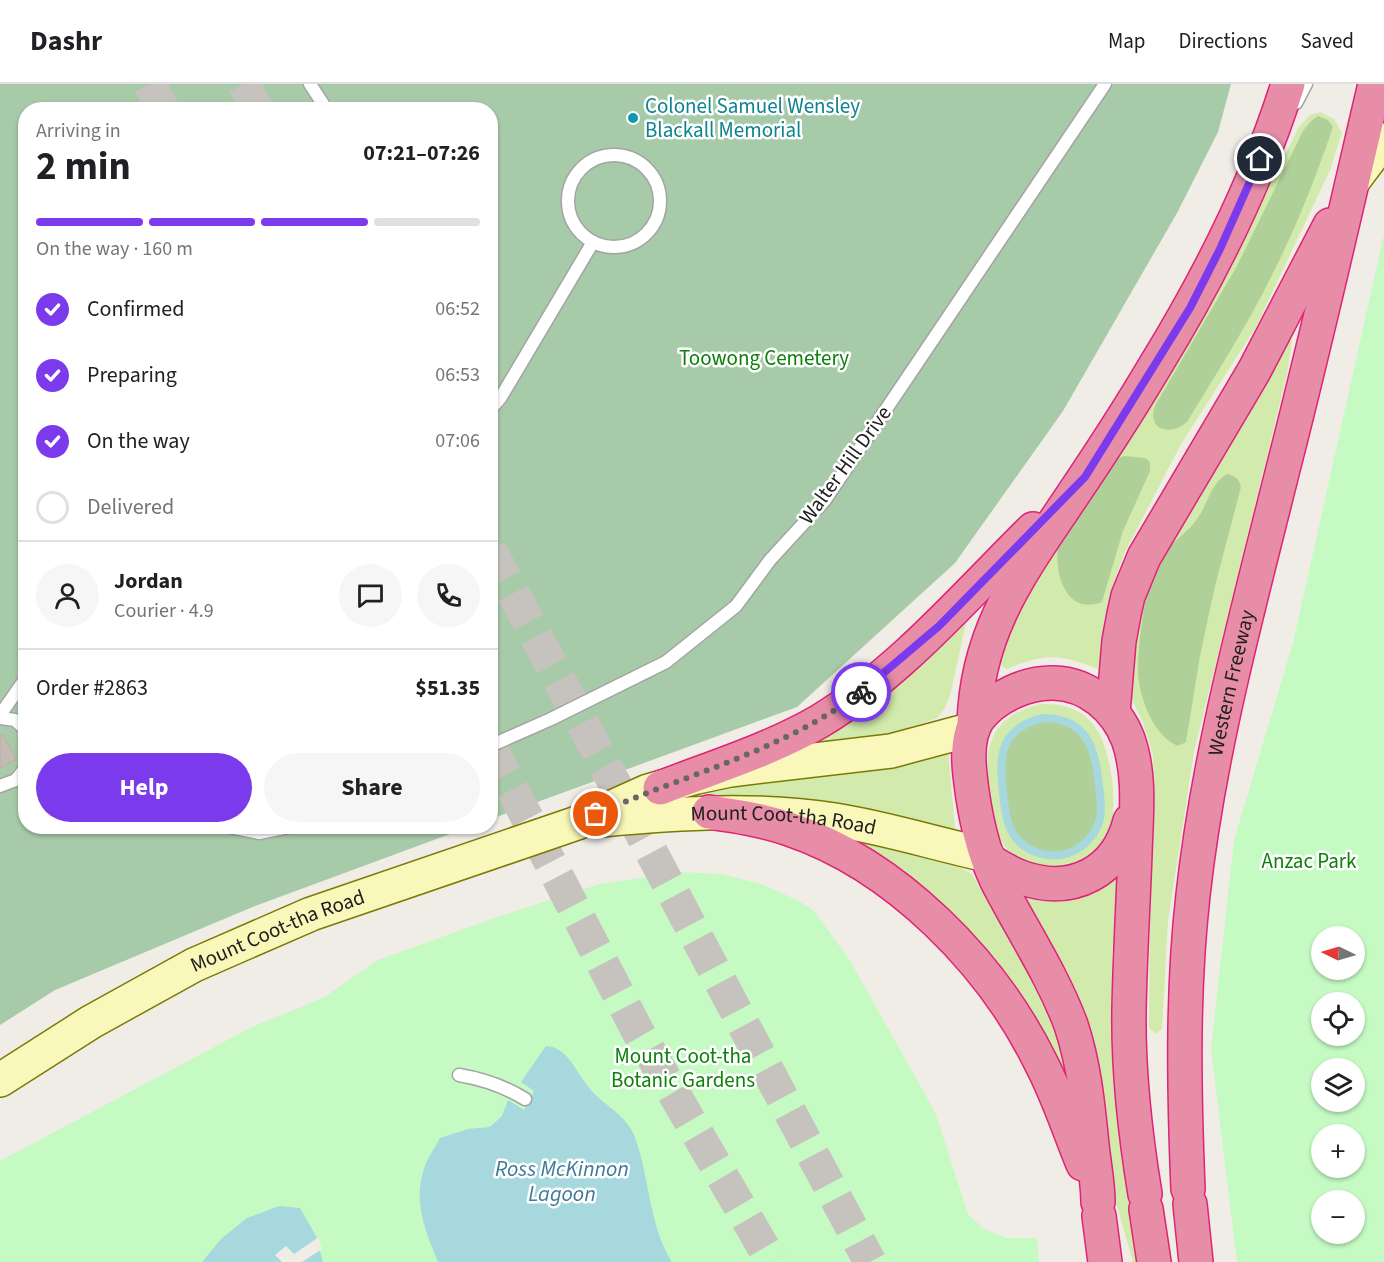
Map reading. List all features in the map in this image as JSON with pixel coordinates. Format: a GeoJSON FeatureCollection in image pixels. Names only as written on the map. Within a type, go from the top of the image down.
{"type":"FeatureCollection","features":[{"type":"Feature","properties":{"kind":"highway"},"geometry":{"type":"LineString","coordinates":[[1105,1262],[1086,1085],[1071,1026],[1045,966],[997,880],[976,819],[969,768],[977,681],[997,617],[1020,574],[1085,477],[1190,308],[1246,193],[1274,124],[1287,84]]}},
{"type":"Feature","properties":{"kind":"highway"},"geometry":{"type":"LineString","coordinates":[[1113,713],[1119,641],[1124,614],[1128,596],[1144,557],[1254,371],[1352,184],[1375,84]]}},
{"type":"Feature","properties":{"kind":"highway","name":"Western Freeway"},"geometry":{"type":"LineString","coordinates":[[1196,1262],[1189,1196],[1184,1042],[1187,961],[1203,816],[1212,764],[1249,604],[1352,184]]}},
{"type":"Feature","properties":{"kind":"highway"},"geometry":{"type":"LineString","coordinates":[[660,788],[779,741],[822,720],[847,702],[887,672],[939,626],[1085,477]]}},
{"type":"Feature","properties":{"kind":"highway"},"geometry":{"type":"LineString","coordinates":[[974,727],[984,712],[1009,695],[1028,686],[1049,683],[1070,685],[1096,697],[1113,713],[1128,740],[1135,780],[1136,832],[1129,1012],[1130,1078],[1154,1262]]}},
{"type":"Feature","properties":{"kind":"highway"},"geometry":{"type":"LineString","coordinates":[[988,858],[1022,878],[1042,883],[1066,883],[1089,877],[1104,867],[1122,845],[1130,820],[1135,780]]}},
{"type":"Feature","properties":{"kind":"highway"},"geometry":{"type":"LineString","coordinates":[[709,812],[770,823],[819,841],[861,864],[890,884],[935,921],[971,958],[1004,1001],[1023,1031],[1048,1078],[1098,1206]]}},
{"type":"Feature","properties":{"kind":"main road"},"geometry":{"type":"LineString","coordinates":[[1352,184],[1384,140]]}},
{"type":"Feature","properties":{"kind":"main road","name":"Mount Coot-tha Road"},"geometry":{"type":"LineString","coordinates":[[0,1080],[91,1022],[194,965],[311,914],[577,823],[648,791],[730,770],[891,751],[974,727]]}},
{"type":"Feature","properties":{"kind":"main road","name":"Mount Coot-tha Road"},"geometry":{"type":"LineString","coordinates":[[577,823],[709,812],[792,814],[836,820],[988,858]]}},
{"type":"Feature","properties":{"kind":"lane"},"geometry":{"type":"LineString","coordinates":[[310,84],[322,102]]}},
{"type":"Feature","properties":{"kind":"lane","name":"Walter Hill Drive"},"geometry":{"type":"LineString","coordinates":[[498,742],[666,662],[736,606],[770,560],[825,500],[1105,84]]}},
{"type":"Feature","properties":{"kind":"lane"},"geometry":{"type":"LineString","coordinates":[[1274,124],[1295,105],[1306,84]]}},
{"type":"Feature","properties":{"kind":"lane"},"geometry":{"type":"LineString","coordinates":[[618,155],[632,158],[645,166],[660,192],[660,207],[656,221],[648,233],[636,242],[622,247],[607,247],[593,242],[580,233],[572,219],[568,204],[570,188],[577,174],[588,163],[602,156],[618,155]]}},
{"type":"Feature","properties":{"kind":"lane"},"geometry":{"type":"LineString","coordinates":[[498,401],[593,242]]}},
{"type":"Feature","properties":{"kind":"lane"},"geometry":{"type":"LineString","coordinates":[[18,690],[0,717],[18,723]]}},
{"type":"Feature","properties":{"kind":"lane"},"geometry":{"type":"LineString","coordinates":[[0,786],[18,783]]}},
{"type":"Feature","properties":{"kind":"lane"},"geometry":{"type":"LineString","coordinates":[[459,1075],[507,1088],[525,1099]]}},
{"type":"Feature","properties":{"kind":"green space","name":"Toowong Cemetery"},"geometry":{"type":"Polygon","coordinates":[[[0,84],[1231,84],[1218,132],[1177,213],[1063,411],[955,563],[797,707],[498,816],[498,102],[18,102],[18,834],[450,834],[255,906],[55,990],[0,1025],[0,84]]]}},
{"type":"Feature","properties":{"kind":"green space"},"geometry":{"type":"Polygon","coordinates":[[[1320,112],[1334,119],[1342,133],[1330,170],[1256,327],[1181,444],[1124,554],[1109,595],[1104,622],[1103,671],[1076,661],[1055,657],[1033,660],[1006,669],[1000,664],[1016,613],[1117,459],[1220,284],[1299,127],[1310,115],[1320,112]]]}},
{"type":"Feature","properties":{"kind":"green space"},"geometry":{"type":"Polygon","coordinates":[[[1318,116],[1328,120],[1333,127],[1305,202],[1272,275],[1242,331],[1187,422],[1173,429],[1160,428],[1154,419],[1153,412],[1156,404],[1237,266],[1303,131],[1318,116]]]}},
{"type":"Feature","properties":{"kind":"green space","name":"Anzac Park"},"geometry":{"type":"Polygon","coordinates":[[[1384,234],[1384,1262],[1237,1262],[1211,1049],[1234,840],[1293,643],[1384,234]]]}},
{"type":"Feature","properties":{"kind":"green space"},"geometry":{"type":"Polygon","coordinates":[[[1288,337],[1292,341],[1287,374],[1194,752],[1168,921],[1162,1029],[1155,1034],[1149,1027],[1153,755],[1143,722],[1127,691],[1133,619],[1152,574],[1288,337]]]}},
{"type":"Feature","properties":{"kind":"green space"},"geometry":{"type":"Polygon","coordinates":[[[1124,456],[1145,458],[1150,462],[1150,471],[1123,531],[1102,602],[1090,605],[1079,603],[1071,598],[1061,579],[1057,557],[1058,546],[1117,459],[1124,456]]]}},
{"type":"Feature","properties":{"kind":"green space"},"geometry":{"type":"Polygon","coordinates":[[[1227,474],[1237,478],[1241,487],[1215,586],[1200,656],[1186,742],[1178,746],[1161,734],[1149,715],[1141,693],[1138,659],[1141,628],[1151,580],[1162,555],[1193,524],[1217,483],[1227,474]]]}},
{"type":"Feature","properties":{"kind":"green space"},"geometry":{"type":"Polygon","coordinates":[[[968,613],[950,696],[937,718],[895,733],[798,751],[968,613]]]}},
{"type":"Feature","properties":{"kind":"green space"},"geometry":{"type":"Polygon","coordinates":[[[1041,704],[1073,709],[1093,725],[1106,749],[1112,780],[1112,820],[1104,842],[1087,860],[1070,867],[1038,867],[1017,858],[1001,840],[992,814],[987,761],[994,736],[1011,716],[1041,704]]]}},
{"type":"Feature","properties":{"kind":"green space"},"geometry":{"type":"Polygon","coordinates":[[[1043,720],[1057,721],[1077,730],[1088,746],[1096,781],[1097,815],[1090,835],[1073,849],[1060,853],[1046,853],[1025,845],[1013,827],[1005,791],[1003,766],[1007,746],[1019,730],[1043,720]]]}},
{"type":"Feature","properties":{"kind":"green space"},"geometry":{"type":"Polygon","coordinates":[[[948,750],[956,840],[696,799],[708,791],[880,765],[948,750]]]}},
{"type":"Feature","properties":{"kind":"green space"},"geometry":{"type":"Polygon","coordinates":[[[832,832],[951,863],[972,874],[1035,979],[1054,1024],[1064,1061],[1065,1070],[1062,1075],[832,832]]]}},
{"type":"Feature","properties":{"kind":"green space","name":"Mount Coot-tha Botanic Gardens"},"geometry":{"type":"Polygon","coordinates":[[[682,872],[721,874],[761,884],[813,910],[849,959],[935,1112],[968,1214],[984,1229],[1006,1238],[1037,1238],[1039,1262],[0,1262],[0,1161],[250,1028],[323,998],[378,960],[500,916],[600,884],[682,872]]]}},
{"type":"Feature","properties":{"kind":"green space"},"geometry":{"type":"Polygon","coordinates":[[[1116,880],[1117,904],[1112,952],[1114,1004],[1142,1262],[1133,1262],[1113,1192],[1016,891],[1084,894],[1116,880]]]}},
{"type":"Feature","properties":{"kind":"water","name":"Ross McKinnon Lagoon"},"geometry":{"type":"Polygon","coordinates":[[[546,1046],[560,1050],[570,1060],[592,1092],[630,1127],[639,1151],[658,1232],[672,1262],[438,1262],[424,1225],[420,1201],[422,1176],[428,1160],[440,1138],[468,1129],[490,1127],[502,1116],[508,1100],[524,1110],[534,1091],[521,1082],[546,1046]]]}},
{"type":"Feature","properties":{"kind":"water"},"geometry":{"type":"Polygon","coordinates":[[[279,1206],[300,1208],[316,1236],[323,1262],[202,1262],[221,1239],[247,1218],[279,1206]]]}},
{"type":"Feature","properties":{"kind":"pier"},"geometry":{"type":"Polygon","coordinates":[[[319,1237],[322,1249],[302,1262],[282,1262],[275,1255],[286,1246],[294,1254],[319,1237]]]}},
{"type":"Feature","properties":{"kind":"building"},"geometry":{"type":"Polygon","coordinates":[[[3,735],[16,759],[0,768],[0,736],[3,735]]]}},
{"type":"Feature","properties":{"kind":"waterway"},"geometry":{"type":"LineString","coordinates":[[1043,718],[1067,722],[1084,734],[1093,753],[1098,777],[1101,809],[1098,826],[1084,844],[1061,855],[1040,854],[1023,844],[1010,828],[1004,806],[1001,766],[1005,745],[1018,729],[1043,718]]}},
{"type":"Feature","properties":{"kind":"tunnel"},"geometry":{"type":"LineString","coordinates":[[150,84],[159,102]]}},
{"type":"Feature","properties":{"kind":"tunnel"},"geometry":{"type":"LineString","coordinates":[[244,84],[253,102]]}},
{"type":"Feature","properties":{"kind":"tunnel"},"geometry":{"type":"LineString","coordinates":[[498,565],[870,1262]]}},
{"type":"Feature","properties":{"kind":"tunnel"},"geometry":{"type":"LineString","coordinates":[[498,761],[637,1030],[772,1262]]}},
{"type":"Feature","properties":{"kind":"way so far"},"geometry":{"type":"LineString","coordinates":[[596,814],[648,791],[745,756],[779,741],[822,720],[861,692]]}},
{"type":"Feature","properties":{"kind":"place","name":"Colonel Samuel Wensley Blackall Memorial"},"geometry":{"type":"Point","coordinates":[633,118]}},
{"type":"Feature","properties":{"kind":"route"},"geometry":{"type":"LineString","coordinates":[[861,692],[939,626],[1085,477],[1190,308],[1220,249],[1260,159]]}}]}
